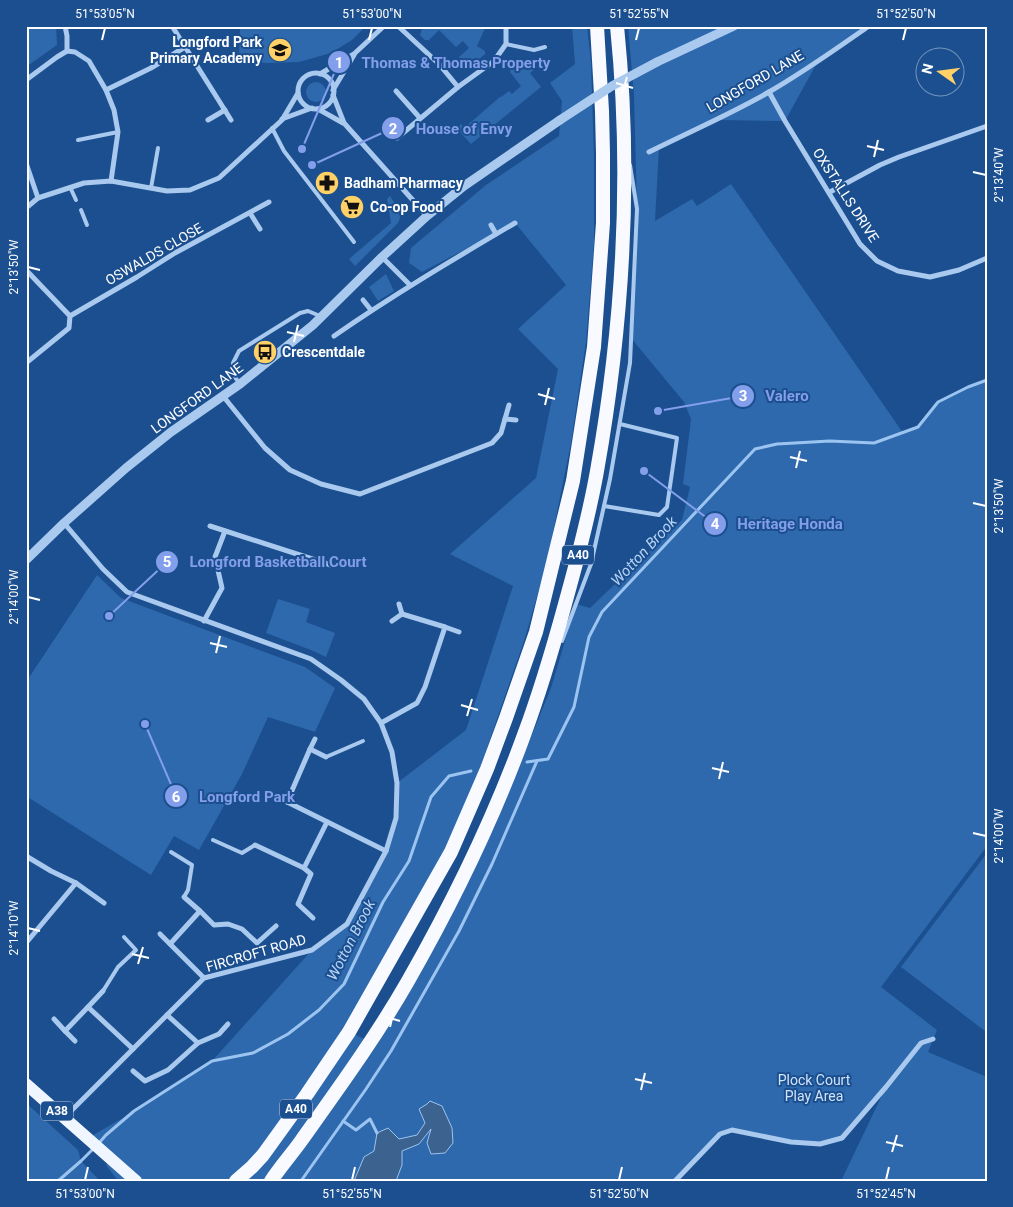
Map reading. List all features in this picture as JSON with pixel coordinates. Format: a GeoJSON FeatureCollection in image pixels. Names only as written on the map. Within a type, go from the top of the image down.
{"type":"FeatureCollection","features":[{"type":"Feature","properties":{"kind":"highway","name":"A40"},"geometry":{"type":"LineString","coordinates":[[236,1181],[262,1155],[307,1094],[349,1032],[451,852],[506,718],[536,632],[573,481],[594,347],[603,223],[602,111],[597,26]]}},
{"type":"Feature","properties":{"kind":"highway","name":"A40"},"geometry":{"type":"LineString","coordinates":[[271,1181],[370,1042],[407,983],[461,883],[525,734],[552,652],[574,569],[598,465],[612,378],[623,228],[624,123],[617,26]]}},
{"type":"Feature","properties":{"kind":"main road","name":"A38"},"geometry":{"type":"LineString","coordinates":[[26,1084],[136,1181]]}},
{"type":"Feature","properties":{"kind":"main road","name":"A38"},"geometry":{"type":"LineString","coordinates":[[121,1168],[128,1181]]}},
{"type":"Feature","properties":{"kind":"street"},"geometry":{"type":"LineString","coordinates":[[65,26],[67,51]]}},
{"type":"Feature","properties":{"kind":"street"},"geometry":{"type":"LineString","coordinates":[[172,26],[232,120]]}},
{"type":"Feature","properties":{"kind":"street"},"geometry":{"type":"LineString","coordinates":[[320,74],[354,54],[384,26]]}},
{"type":"Feature","properties":{"kind":"street"},"geometry":{"type":"LineString","coordinates":[[398,26],[439,64],[458,87]]}},
{"type":"Feature","properties":{"kind":"street"},"geometry":{"type":"LineString","coordinates":[[398,138],[458,87],[494,61],[506,44],[506,26]]}},
{"type":"Feature","properties":{"kind":"street","name":"LONGFORD LANE"},"geometry":{"type":"LineString","coordinates":[[26,560],[64,523],[126,468],[171,432],[240,384],[322,317],[382,256],[464,186],[612,86],[657,62],[734,26]]}},
{"type":"Feature","properties":{"kind":"street","name":"LONGFORD LANE"},"geometry":{"type":"LineString","coordinates":[[649,152],[769,92],[868,26]]}},
{"type":"Feature","properties":{"kind":"street"},"geometry":{"type":"LineString","coordinates":[[106,90],[151,68],[184,47]]}},
{"type":"Feature","properties":{"kind":"street"},"geometry":{"type":"LineString","coordinates":[[26,80],[56,56],[67,51],[75,52],[89,61],[106,90],[114,110],[118,132],[110,182]]}},
{"type":"Feature","properties":{"kind":"street"},"geometry":{"type":"LineString","coordinates":[[26,208],[38,198],[84,183],[110,182],[167,191],[190,190],[219,178],[282,120],[314,109],[323,108],[331,100],[333,92],[354,54]]}},
{"type":"Feature","properties":{"kind":"street"},"geometry":{"type":"LineString","coordinates":[[344,123],[302,103],[298,87],[304,78],[320,74],[329,80],[332,84],[344,123],[427,216]]}},
{"type":"Feature","properties":{"kind":"street"},"geometry":{"type":"LineString","coordinates":[[396,91],[420,118]]}},
{"type":"Feature","properties":{"kind":"street","name":"OXSTALLS DRIVE"},"geometry":{"type":"LineString","coordinates":[[769,92],[860,244],[877,261],[898,271],[930,277],[959,270],[987,258]]}},
{"type":"Feature","properties":{"kind":"street"},"geometry":{"type":"LineString","coordinates":[[282,120],[298,93]]}},
{"type":"Feature","properties":{"kind":"street"},"geometry":{"type":"LineString","coordinates":[[208,120],[225,110]]}},
{"type":"Feature","properties":{"kind":"street"},"geometry":{"type":"LineString","coordinates":[[830,192],[898,157],[987,126]]}},
{"type":"Feature","properties":{"kind":"street"},"geometry":{"type":"LineString","coordinates":[[26,164],[38,198]]}},
{"type":"Feature","properties":{"kind":"street","name":"OSWALDS CLOSE"},"geometry":{"type":"LineString","coordinates":[[70,316],[175,253],[269,202]]}},
{"type":"Feature","properties":{"kind":"street"},"geometry":{"type":"LineString","coordinates":[[250,213],[260,229]]}},
{"type":"Feature","properties":{"kind":"street"},"geometry":{"type":"LineString","coordinates":[[334,336],[410,285],[515,223]]}},
{"type":"Feature","properties":{"kind":"street"},"geometry":{"type":"LineString","coordinates":[[491,225],[496,234]]}},
{"type":"Feature","properties":{"kind":"street"},"geometry":{"type":"LineString","coordinates":[[382,256],[410,285]]}},
{"type":"Feature","properties":{"kind":"street"},"geometry":{"type":"LineString","coordinates":[[26,270],[70,316],[68,328],[26,363]]}},
{"type":"Feature","properties":{"kind":"street"},"geometry":{"type":"LineString","coordinates":[[363,300],[371,310]]}},
{"type":"Feature","properties":{"kind":"street"},"geometry":{"type":"LineString","coordinates":[[223,396],[265,448],[290,470],[321,484],[360,494],[492,443],[501,433],[509,405]]}},
{"type":"Feature","properties":{"kind":"street"},"geometry":{"type":"LineString","coordinates":[[505,419],[516,420]]}},
{"type":"Feature","properties":{"kind":"street","name":"FIRCROFT ROAD"},"geometry":{"type":"LineString","coordinates":[[64,523],[103,569],[126,592],[311,659],[342,680],[364,699],[381,723],[392,752],[397,783],[396,818],[386,851],[347,924],[312,950],[204,978],[65,1117]]}},
{"type":"Feature","properties":{"kind":"street"},"geometry":{"type":"LineString","coordinates":[[210,526],[334,566]]}},
{"type":"Feature","properties":{"kind":"street"},"geometry":{"type":"LineString","coordinates":[[204,621],[222,588],[215,557],[224,531]]}},
{"type":"Feature","properties":{"kind":"street"},"geometry":{"type":"LineString","coordinates":[[399,604],[402,614]]}},
{"type":"Feature","properties":{"kind":"street"},"geometry":{"type":"LineString","coordinates":[[392,621],[402,614]]}},
{"type":"Feature","properties":{"kind":"street"},"geometry":{"type":"LineString","coordinates":[[402,614],[459,632]]}},
{"type":"Feature","properties":{"kind":"street"},"geometry":{"type":"LineString","coordinates":[[381,723],[417,703],[425,688],[445,627]]}},
{"type":"Feature","properties":{"kind":"street"},"geometry":{"type":"LineString","coordinates":[[287,802],[314,739]]}},
{"type":"Feature","properties":{"kind":"street"},"geometry":{"type":"LineString","coordinates":[[310,749],[326,757]]}},
{"type":"Feature","properties":{"kind":"street"},"geometry":{"type":"LineString","coordinates":[[267,792],[386,851]]}},
{"type":"Feature","properties":{"kind":"street"},"geometry":{"type":"LineString","coordinates":[[304,868],[327,822]]}},
{"type":"Feature","properties":{"kind":"street"},"geometry":{"type":"LineString","coordinates":[[256,845],[304,868],[311,874],[298,904],[313,918]]}},
{"type":"Feature","properties":{"kind":"street"},"geometry":{"type":"LineString","coordinates":[[26,856],[76,883],[104,903]]}},
{"type":"Feature","properties":{"kind":"street"},"geometry":{"type":"LineString","coordinates":[[26,943],[76,883]]}},
{"type":"Feature","properties":{"kind":"street"},"geometry":{"type":"LineString","coordinates":[[184,897],[214,925],[228,924],[235,926],[242,929],[257,942],[276,926]]}},
{"type":"Feature","properties":{"kind":"street"},"geometry":{"type":"LineString","coordinates":[[170,944],[200,912]]}},
{"type":"Feature","properties":{"kind":"street"},"geometry":{"type":"LineString","coordinates":[[160,934],[204,978]]}},
{"type":"Feature","properties":{"kind":"street"},"geometry":{"type":"LineString","coordinates":[[65,1031],[102,991]]}},
{"type":"Feature","properties":{"kind":"street"},"geometry":{"type":"LineString","coordinates":[[88,1007],[133,1050]]}},
{"type":"Feature","properties":{"kind":"street"},"geometry":{"type":"LineString","coordinates":[[167,1015],[198,1043]]}},
{"type":"Feature","properties":{"kind":"street"},"geometry":{"type":"LineString","coordinates":[[54,1019],[75,1040]]}},
{"type":"Feature","properties":{"kind":"street"},"geometry":{"type":"LineString","coordinates":[[133,1071],[145,1081],[168,1070],[198,1043],[219,1034],[228,1024]]}},
{"type":"Feature","properties":{"kind":"street"},"geometry":{"type":"LineString","coordinates":[[675,1181],[720,1134],[732,1130],[800,1143],[820,1144],[842,1138],[921,1043],[933,1039]]}},
{"type":"Feature","properties":{"kind":"lane"},"geometry":{"type":"LineString","coordinates":[[506,44],[534,50],[546,47]]}},
{"type":"Feature","properties":{"kind":"lane"},"geometry":{"type":"LineString","coordinates":[[561,641],[591,564],[610,480],[630,363],[637,209],[624,123]]}},
{"type":"Feature","properties":{"kind":"lane"},"geometry":{"type":"LineString","coordinates":[[272,128],[284,150],[354,242]]}},
{"type":"Feature","properties":{"kind":"lane"},"geometry":{"type":"LineString","coordinates":[[78,140],[118,132]]}},
{"type":"Feature","properties":{"kind":"lane"},"geometry":{"type":"LineString","coordinates":[[151,188],[158,148]]}},
{"type":"Feature","properties":{"kind":"lane"},"geometry":{"type":"LineString","coordinates":[[70,187],[76,200]]}},
{"type":"Feature","properties":{"kind":"lane"},"geometry":{"type":"LineString","coordinates":[[81,210],[87,225]]}},
{"type":"Feature","properties":{"kind":"lane"},"geometry":{"type":"LineString","coordinates":[[240,384],[234,376],[233,362],[238,351],[300,313],[308,311],[322,317]]}},
{"type":"Feature","properties":{"kind":"lane"},"geometry":{"type":"LineString","coordinates":[[604,506],[659,515],[667,507],[677,438],[620,424]]}},
{"type":"Feature","properties":{"kind":"lane"},"geometry":{"type":"LineString","coordinates":[[525,734],[554,660]]}},
{"type":"Feature","properties":{"kind":"lane"},"geometry":{"type":"LineString","coordinates":[[326,757],[363,741]]}},
{"type":"Feature","properties":{"kind":"lane"},"geometry":{"type":"LineString","coordinates":[[213,840],[242,853],[256,845]]}},
{"type":"Feature","properties":{"kind":"lane"},"geometry":{"type":"LineString","coordinates":[[171,852],[192,865],[188,890],[184,897]]}},
{"type":"Feature","properties":{"kind":"lane"},"geometry":{"type":"LineString","coordinates":[[102,991],[118,968],[136,950],[124,938]]}},
{"type":"Feature","properties":{"kind":"green space"},"geometry":{"type":"Polygon","coordinates":[[[26,26],[56,26],[57,45],[26,67],[26,26]]]}},
{"type":"Feature","properties":{"kind":"green space","name":"Longford Park Primary Academy"},"geometry":{"type":"Polygon","coordinates":[[[240,26],[366,26],[352,40],[331,53],[299,62],[267,63],[239,61],[240,26]]]}},
{"type":"Feature","properties":{"kind":"green space"},"geometry":{"type":"Polygon","coordinates":[[[423,26],[486,26],[477,46],[485,51],[485,54],[469,68],[459,57],[469,48],[463,41],[456,47],[439,30],[429,40],[425,40],[420,35],[423,26]]]}},
{"type":"Feature","properties":{"kind":"green space","name":"Plock Court Play Area"},"geometry":{"type":"Polygon","coordinates":[[[572,26],[587,26],[591,63],[594,243],[586,342],[571,443],[547,562],[524,641],[451,852],[350,1032],[370,1042],[494,828],[551,688],[576,604],[590,608],[682,520],[690,487],[683,484],[691,419],[684,402],[631,338],[637,209],[634,95],[628,26],[869,26],[818,61],[785,121],[715,120],[659,147],[655,221],[692,199],[697,206],[731,184],[903,433],[918,427],[938,402],[987,380],[987,846],[881,987],[937,1030],[928,1052],[987,1077],[987,1181],[841,1181],[885,1089],[842,1138],[820,1144],[791,1142],[732,1130],[720,1134],[675,1181],[118,1181],[106,1165],[112,1159],[88,1138],[135,1111],[212,1061],[312,950],[347,924],[386,851],[396,818],[397,783],[466,730],[513,586],[450,554],[536,478],[558,369],[518,329],[566,285],[515,223],[422,272],[409,263],[411,248],[486,185],[559,136],[562,101],[550,83],[575,64],[572,26]]]}},
{"type":"Feature","properties":{"kind":"green space"},"geometry":{"type":"Polygon","coordinates":[[[530,65],[535,69],[530,73],[541,87],[471,144],[456,128],[461,124],[464,128],[500,97],[509,91],[512,94],[521,86],[510,72],[511,68],[528,70],[530,65]]]}},
{"type":"Feature","properties":{"kind":"green space"},"geometry":{"type":"Polygon","coordinates":[[[316,82],[323,85],[326,92],[323,99],[316,102],[309,99],[306,92],[309,85],[316,82]]]}},
{"type":"Feature","properties":{"kind":"green space"},"geometry":{"type":"Polygon","coordinates":[[[390,196],[400,212],[398,223],[355,266],[349,259],[391,223],[387,199],[390,196]]]}},
{"type":"Feature","properties":{"kind":"green space"},"geometry":{"type":"Polygon","coordinates":[[[386,274],[394,291],[378,301],[369,287],[386,274]]]}},
{"type":"Feature","properties":{"kind":"green space"},"geometry":{"type":"Polygon","coordinates":[[[97,575],[121,598],[305,667],[335,688],[315,732],[268,717],[242,774],[199,850],[174,836],[151,875],[26,796],[26,682],[97,575]]]}},
{"type":"Feature","properties":{"kind":"green space"},"geometry":{"type":"Polygon","coordinates":[[[278,599],[310,609],[306,622],[335,633],[326,657],[266,633],[278,599]]]}},
{"type":"Feature","properties":{"kind":"green space"},"geometry":{"type":"Polygon","coordinates":[[[987,853],[987,1029],[985,1031],[901,967],[987,853]]]}},
{"type":"Feature","properties":{"kind":"green space"},"geometry":{"type":"Polygon","coordinates":[[[26,1103],[78,1150],[81,1161],[100,1181],[26,1181],[26,1103]]]}},
{"type":"Feature","properties":{"kind":"shaded area"},"geometry":{"type":"Polygon","coordinates":[[[430,1101],[442,1106],[452,1128],[453,1143],[445,1153],[431,1154],[427,1143],[431,1129],[419,1144],[402,1151],[402,1165],[396,1181],[354,1181],[364,1157],[374,1151],[377,1133],[388,1128],[399,1139],[417,1135],[425,1123],[419,1109],[430,1101]]]}},
{"type":"Feature","properties":{"kind":"waterway","name":"Wotton Brook"},"geometry":{"type":"LineString","coordinates":[[527,762],[548,759],[574,707],[589,637],[602,612],[755,449],[777,444],[830,441],[874,443],[918,427],[938,402],[987,380]]}},
{"type":"Feature","properties":{"kind":"waterway"},"geometry":{"type":"LineString","coordinates":[[301,1181],[391,1051],[459,931],[492,864],[537,761]]}},
{"type":"Feature","properties":{"kind":"waterway","name":"Wotton Brook"},"geometry":{"type":"LineString","coordinates":[[99,1143],[134,1111],[212,1061],[253,1053],[288,1034],[319,1010],[344,984],[383,902],[409,861],[431,797],[449,776],[471,771]]}},
{"type":"Feature","properties":{"kind":"waterway"},"geometry":{"type":"LineString","coordinates":[[343,1121],[356,1130],[370,1119],[377,1133]]}},
{"type":"Feature","properties":{"kind":"waterway","name":"Wotton Brook"},"geometry":{"type":"LineString","coordinates":[[58,1181],[95,1147]]}},
{"type":"Feature","properties":{"kind":"place","name":"Longford Park Primary Academy"},"geometry":{"type":"Point","coordinates":[280,50]}},
{"type":"Feature","properties":{"kind":"place","name":"Thomas & Thomas Property"},"geometry":{"type":"Point","coordinates":[302,149]}},
{"type":"Feature","properties":{"kind":"place","name":"House of Envy"},"geometry":{"type":"Point","coordinates":[312,165]}},
{"type":"Feature","properties":{"kind":"place","name":"Badham Pharmacy"},"geometry":{"type":"Point","coordinates":[327,183]}},
{"type":"Feature","properties":{"kind":"place","name":"Co-op Food"},"geometry":{"type":"Point","coordinates":[352,207]}},
{"type":"Feature","properties":{"kind":"place","name":"Crescentdale"},"geometry":{"type":"Point","coordinates":[265,352]}},
{"type":"Feature","properties":{"kind":"place","name":"Valero"},"geometry":{"type":"Point","coordinates":[658,411]}},
{"type":"Feature","properties":{"kind":"place","name":"Heritage Honda"},"geometry":{"type":"Point","coordinates":[644,471]}},
{"type":"Feature","properties":{"kind":"place","name":"Longford Basketball Court"},"geometry":{"type":"Point","coordinates":[109,616]}},
{"type":"Feature","properties":{"kind":"place","name":"Longford Park"},"geometry":{"type":"Point","coordinates":[145,724]}}]}
